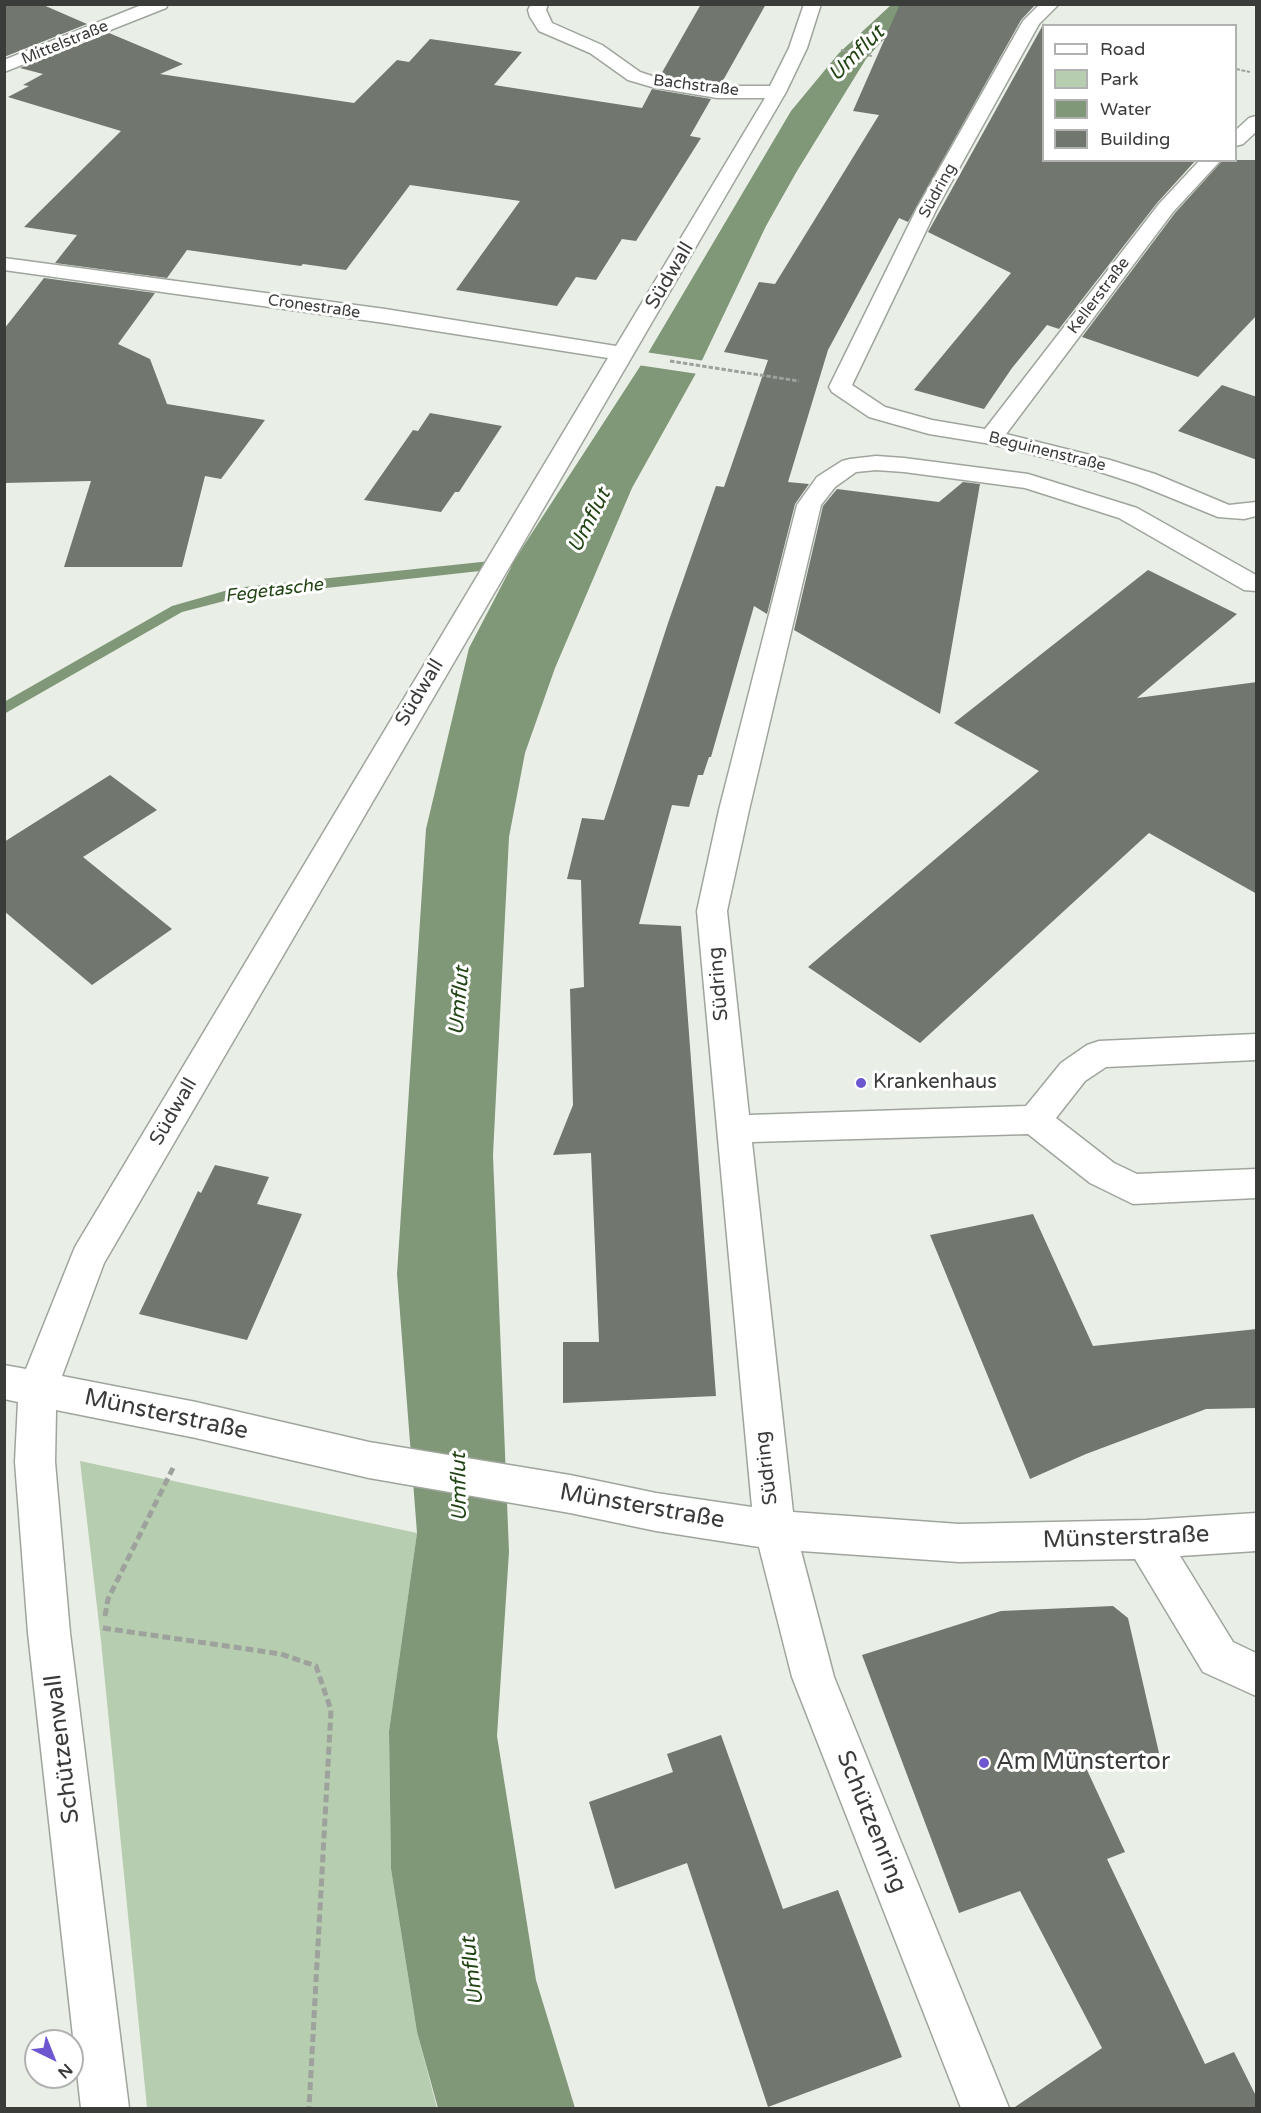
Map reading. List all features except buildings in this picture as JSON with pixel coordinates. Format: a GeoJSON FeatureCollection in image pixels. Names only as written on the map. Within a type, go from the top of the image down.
{"type":"FeatureCollection","features":[{"type":"Feature","properties":{"kind":"street","name":"Mittelstraße"},"geometry":{"type":"LineString","coordinates":[[4,67],[160,4]]}},
{"type":"Feature","properties":{"kind":"street","name":"Bachstraße"},"geometry":{"type":"LineString","coordinates":[[540,4],[537,10],[545,27],[596,49],[634,76],[652,82],[717,92],[777,92]]}},
{"type":"Feature","properties":{"kind":"street","name":"Südwall"},"geometry":{"type":"LineString","coordinates":[[21,1385],[88,1258],[777,92],[798,48],[813,4]]}},
{"type":"Feature","properties":{"kind":"street","name":"Südring"},"geometry":{"type":"LineString","coordinates":[[840,387],[927,208],[1032,21],[1051,4]]}},
{"type":"Feature","properties":{"kind":"street"},"geometry":{"type":"LineString","coordinates":[[1237,139],[1257,122]]}},
{"type":"Feature","properties":{"kind":"street","name":"Kellerstraße"},"geometry":{"type":"LineString","coordinates":[[991,437],[1166,208],[1210,162]]}},
{"type":"Feature","properties":{"kind":"street","name":"Cronestraße"},"geometry":{"type":"LineString","coordinates":[[4,264],[385,316],[624,354]]}},
{"type":"Feature","properties":{"kind":"street","name":"Beguinenstraße"},"geometry":{"type":"LineString","coordinates":[[840,387],[877,411],[929,427],[991,437],[1102,465],[1146,479],[1227,512],[1257,509]]}},
{"type":"Feature","properties":{"kind":"street","name":"Beguinenstraße"},"geometry":{"type":"LineString","coordinates":[[850,466],[904,465],[1029,481],[1128,513],[1253,584]]}},
{"type":"Feature","properties":{"kind":"street","name":"Südring"},"geometry":{"type":"LineString","coordinates":[[775,1530],[761,1421],[712,911],[734,810],[809,505],[826,482],[850,466]]}},
{"type":"Feature","properties":{"kind":"street"},"geometry":{"type":"LineString","coordinates":[[1035,1119],[1073,1072],[1098,1054],[1257,1047]]}},
{"type":"Feature","properties":{"kind":"street"},"geometry":{"type":"LineString","coordinates":[[734,1129],[1035,1119],[1102,1173],[1133,1189],[1257,1183]]}},
{"type":"Feature","properties":{"kind":"street","name":"Münsterstraße"},"geometry":{"type":"LineString","coordinates":[[21,1385],[196,1420],[369,1460],[570,1494],[656,1512],[775,1530],[959,1543],[1146,1539],[1257,1533]]}},
{"type":"Feature","properties":{"kind":"street","name":"Schützenwall"},"geometry":{"type":"LineString","coordinates":[[21,1385],[35,1462],[49,1633],[105,2109]]}},
{"type":"Feature","properties":{"kind":"street","name":"Schützenring"},"geometry":{"type":"LineString","coordinates":[[775,1530],[813,1677],[985,2109]]}},
{"type":"Feature","properties":{"kind":"street"},"geometry":{"type":"LineString","coordinates":[[1146,1539],[1218,1657],[1257,1675]]}},
{"type":"Feature","properties":{"kind":"path"},"geometry":{"type":"LineString","coordinates":[[837,49],[872,56]]}},
{"type":"Feature","properties":{"kind":"path"},"geometry":{"type":"LineString","coordinates":[[1237,69],[1250,72]]}},
{"type":"Feature","properties":{"kind":"path"},"geometry":{"type":"LineString","coordinates":[[661,360],[840,387]]}},
{"type":"Feature","properties":{"kind":"path"},"geometry":{"type":"LineString","coordinates":[[103,1628],[108,1599],[196,1420]]}},
{"type":"Feature","properties":{"kind":"path"},"geometry":{"type":"LineString","coordinates":[[49,1633],[85,1626],[103,1628],[281,1654],[316,1666],[331,1710],[309,2109]]}},
{"type":"Feature","properties":{"kind":"green space"},"geometry":{"type":"Polygon","coordinates":[[[80,1461],[417,1533],[389,1731],[391,1869],[417,2032],[437,2108],[147,2108],[101,1641],[80,1461]]]}},
{"type":"Feature","properties":{"kind":"water","name":"Umflut"},"geometry":{"type":"Polygon","coordinates":[[[891,5],[929,5],[909,27],[883,40],[866,59],[766,226],[695,375],[632,488],[555,668],[525,753],[509,837],[493,1155],[509,1552],[497,1736],[536,1980],[575,2108],[438,2108],[417,2032],[391,1869],[389,1731],[417,1533],[397,1274],[426,829],[469,648],[517,556],[641,365],[791,111],[839,53],[891,5]]]}},
{"type":"Feature","properties":{"kind":"pier"},"geometry":{"type":"Polygon","coordinates":[[[645,352],[705,361],[698,374],[638,365],[645,352]]]}},
{"type":"Feature","properties":{"kind":"waterway","name":"Fegetasche"},"geometry":{"type":"LineString","coordinates":[[4,709],[177,609],[235,593],[538,561]]}},
{"type":"Feature","properties":{"kind":"place","name":"Krankenhaus"},"geometry":{"type":"Point","coordinates":[861,1083]}},
{"type":"Feature","properties":{"kind":"place","name":"Am Münstertor"},"geometry":{"type":"Point","coordinates":[984,1763]}}]}
